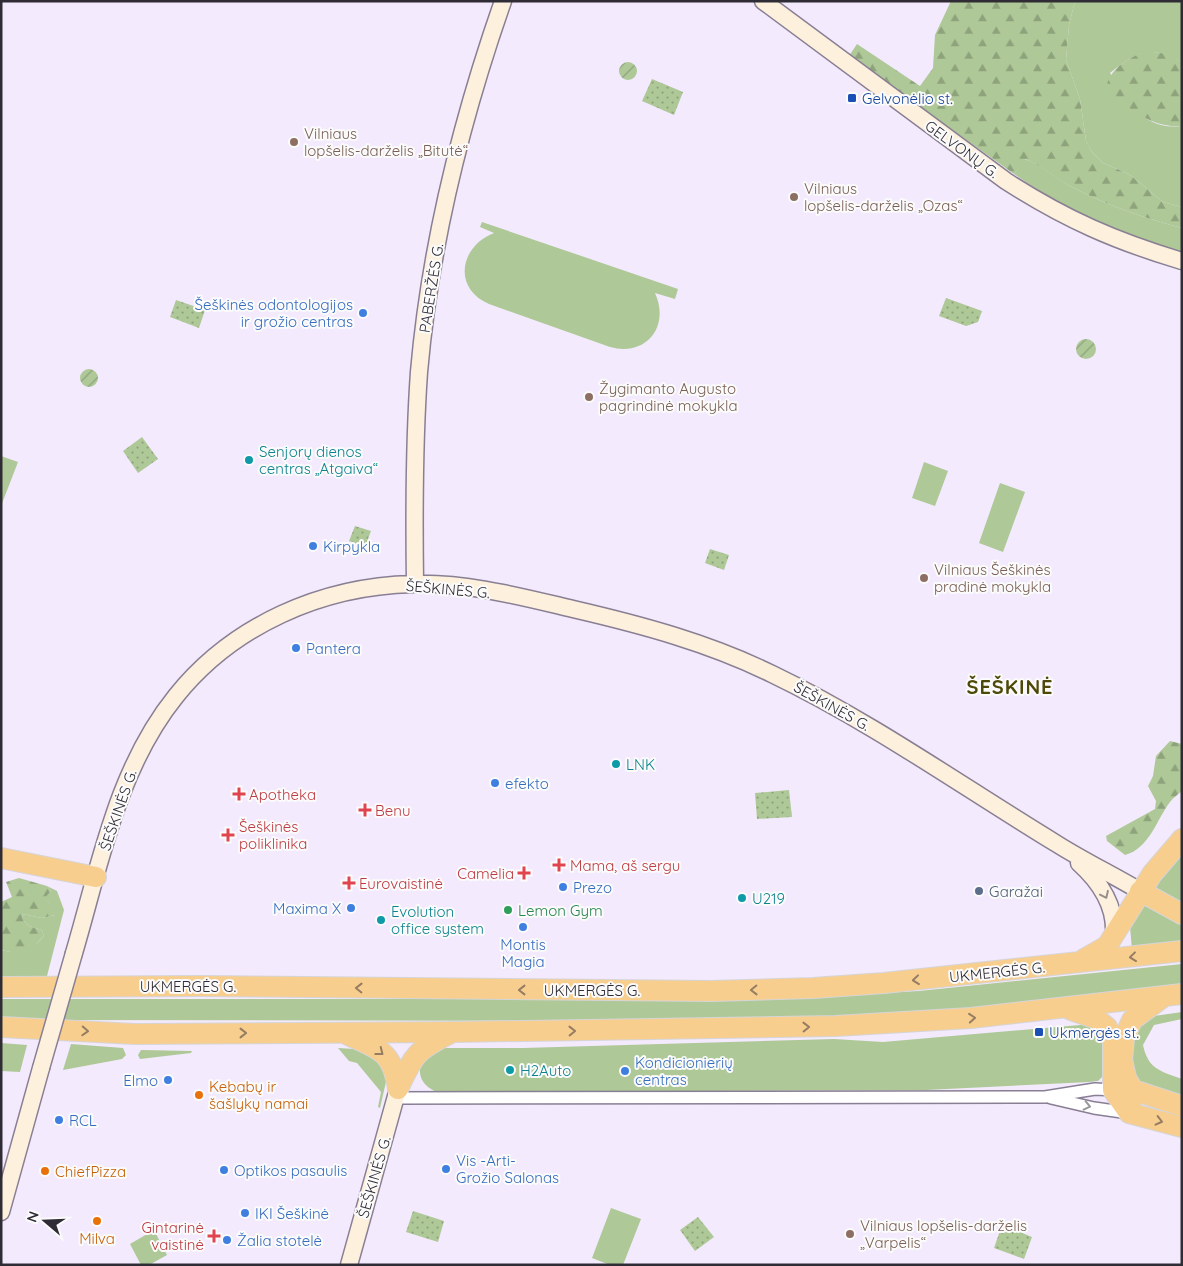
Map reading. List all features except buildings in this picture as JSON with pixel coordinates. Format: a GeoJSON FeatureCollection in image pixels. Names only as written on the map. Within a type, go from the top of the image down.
{"type":"FeatureCollection","features":[{"type":"Feature","properties":{"kind":"highway"},"geometry":{"type":"LineString","coordinates":[[1070,965],[1099,952],[1107,946],[1140,891],[1170,850],[1182,839]]}},
{"type":"Feature","properties":{"kind":"highway"},"geometry":{"type":"LineString","coordinates":[[1,858],[95,882]]}},
{"type":"Feature","properties":{"kind":"highway"},"geometry":{"type":"LineString","coordinates":[[1,871],[65,880],[95,882]]}},
{"type":"Feature","properties":{"kind":"highway"},"geometry":{"type":"LineString","coordinates":[[1140,891],[1182,914]]}},
{"type":"Feature","properties":{"kind":"highway","name":"UKMERGĖS G."},"geometry":{"type":"LineString","coordinates":[[1,987],[200,986],[711,991],[884,983],[1070,965],[1182,951]]}},
{"type":"Feature","properties":{"kind":"highway"},"geometry":{"type":"LineString","coordinates":[[1,1027],[135,1034],[453,1032],[836,1026],[971,1018],[1172,996]]}},
{"type":"Feature","properties":{"kind":"highway"},"geometry":{"type":"LineString","coordinates":[[1129,1113],[1133,1090],[1126,1078],[1122,1060],[1124,1038],[1132,1020],[1172,996]]}},
{"type":"Feature","properties":{"kind":"highway"},"geometry":{"type":"LineString","coordinates":[[1067,1009],[1095,1018],[1107,1027],[1113,1041],[1113,1090],[1129,1113],[1182,1127]]}},
{"type":"Feature","properties":{"kind":"highway"},"geometry":{"type":"LineString","coordinates":[[342,1032],[384,1052],[395,1069],[397,1093]]}},
{"type":"Feature","properties":{"kind":"highway"},"geometry":{"type":"LineString","coordinates":[[397,1093],[410,1063],[422,1048],[453,1032]]}},
{"type":"Feature","properties":{"kind":"highway"},"geometry":{"type":"LineString","coordinates":[[1133,1090],[1182,1106]]}},
{"type":"Feature","properties":{"kind":"street","name":"PABERŽĖS G."},"geometry":{"type":"LineString","coordinates":[[415,584],[414,483],[419,372],[426,312],[442,214],[452,171],[473,93],[503,1]]}},
{"type":"Feature","properties":{"kind":"street","name":"GELVONŲ G."},"geometry":{"type":"LineString","coordinates":[[762,1],[1006,181],[1043,205],[1104,235],[1182,260]]}},
{"type":"Feature","properties":{"kind":"street","name":"ŠEŠKINĖS G."},"geometry":{"type":"LineString","coordinates":[[1,1212],[117,807],[143,746],[176,696],[214,656],[254,629],[297,607],[364,588],[415,584],[480,590],[536,601],[663,631],[718,650],[769,672],[837,707],[1061,846],[1140,891]]}},
{"type":"Feature","properties":{"kind":"street"},"geometry":{"type":"LineString","coordinates":[[1061,846],[1102,887],[1113,915],[1114,934]]}},
{"type":"Feature","properties":{"kind":"street"},"geometry":{"type":"LineString","coordinates":[[397,1093],[1045,1097],[1095,1089],[1133,1090]]}},
{"type":"Feature","properties":{"kind":"street","name":"ŠEŠKINĖS G."},"geometry":{"type":"LineString","coordinates":[[349,1265],[397,1093]]}},
{"type":"Feature","properties":{"kind":"street"},"geometry":{"type":"LineString","coordinates":[[1045,1097],[1094,1108],[1129,1113]]}},
{"type":"Feature","properties":{"kind":"green space"},"geometry":{"type":"Polygon","coordinates":[[[951,1],[1075,1],[1069,25],[1066,60],[1080,99],[1086,141],[1092,152],[1103,163],[1129,174],[1163,202],[1182,207],[1182,228],[1140,216],[1100,200],[1068,185],[1025,159],[1014,174],[849,56],[857,44],[920,86],[933,68],[935,35],[951,1]]]}},
{"type":"Feature","properties":{"kind":"green space"},"geometry":{"type":"Polygon","coordinates":[[[1075,1],[1182,1],[1182,62],[1161,53],[1144,53],[1136,55],[1110,73],[1130,103],[1147,119],[1157,124],[1182,126],[1182,207],[1163,202],[1129,174],[1103,163],[1092,152],[1086,141],[1080,99],[1066,60],[1069,25],[1075,1]]]}},
{"type":"Feature","properties":{"kind":"green space"},"geometry":{"type":"Polygon","coordinates":[[[1146,51],[1167,54],[1182,62],[1182,126],[1160,124],[1139,115],[1121,101],[1107,84],[1117,67],[1146,51]]]}},
{"type":"Feature","properties":{"kind":"green space"},"geometry":{"type":"Polygon","coordinates":[[[628,62],[636,67],[637,71],[632,79],[628,80],[620,75],[619,71],[624,63],[628,62]]]}},
{"type":"Feature","properties":{"kind":"green space"},"geometry":{"type":"Polygon","coordinates":[[[652,79],[683,92],[674,115],[642,101],[652,79]]]}},
{"type":"Feature","properties":{"kind":"green space"},"geometry":{"type":"Polygon","coordinates":[[[1024,159],[1031,161],[1068,185],[1100,200],[1140,216],[1182,228],[1182,252],[1137,240],[1073,211],[1014,174],[1024,159]]]}},
{"type":"Feature","properties":{"kind":"green space"},"geometry":{"type":"Polygon","coordinates":[[[482,222],[678,289],[675,299],[655,293],[660,317],[652,336],[644,343],[623,349],[610,347],[489,304],[477,297],[469,288],[465,278],[465,267],[474,247],[494,233],[480,227],[482,222]]]}},
{"type":"Feature","properties":{"kind":"green space"},"geometry":{"type":"Polygon","coordinates":[[[946,298],[982,311],[978,322],[966,326],[939,316],[946,298]]]}},
{"type":"Feature","properties":{"kind":"green space"},"geometry":{"type":"Polygon","coordinates":[[[176,300],[205,310],[199,328],[170,317],[176,300]]]}},
{"type":"Feature","properties":{"kind":"green space"},"geometry":{"type":"Polygon","coordinates":[[[1086,339],[1093,342],[1096,349],[1093,356],[1086,359],[1079,356],[1076,349],[1079,342],[1086,339]]]}},
{"type":"Feature","properties":{"kind":"green space"},"geometry":{"type":"Polygon","coordinates":[[[85,369],[93,369],[98,374],[96,385],[85,387],[80,382],[80,374],[85,369]]]}},
{"type":"Feature","properties":{"kind":"green space"},"geometry":{"type":"Polygon","coordinates":[[[142,437],[158,459],[138,473],[123,451],[142,437]]]}},
{"type":"Feature","properties":{"kind":"green space"},"geometry":{"type":"Polygon","coordinates":[[[1,456],[18,462],[1,506],[1,456]]]}},
{"type":"Feature","properties":{"kind":"green space"},"geometry":{"type":"Polygon","coordinates":[[[924,462],[948,471],[935,506],[912,498],[924,462]]]}},
{"type":"Feature","properties":{"kind":"green space"},"geometry":{"type":"Polygon","coordinates":[[[1000,483],[1025,492],[1003,552],[979,543],[1000,483]]]}},
{"type":"Feature","properties":{"kind":"green space"},"geometry":{"type":"Polygon","coordinates":[[[355,526],[371,531],[365,547],[349,541],[355,526]]]}},
{"type":"Feature","properties":{"kind":"green space"},"geometry":{"type":"Polygon","coordinates":[[[710,549],[729,555],[724,570],[705,563],[710,549]]]}},
{"type":"Feature","properties":{"kind":"green space"},"geometry":{"type":"Polygon","coordinates":[[[1170,741],[1182,744],[1182,791],[1170,802],[1152,833],[1140,847],[1125,855],[1107,841],[1106,836],[1155,809],[1156,801],[1148,786],[1153,776],[1156,756],[1170,741]]]}},
{"type":"Feature","properties":{"kind":"green space"},"geometry":{"type":"Polygon","coordinates":[[[789,790],[792,817],[757,819],[755,793],[789,790]]]}},
{"type":"Feature","properties":{"kind":"green space"},"geometry":{"type":"Polygon","coordinates":[[[1182,849],[1182,910],[1151,886],[1182,849]]]}},
{"type":"Feature","properties":{"kind":"green space"},"geometry":{"type":"Polygon","coordinates":[[[19,878],[47,886],[51,891],[44,899],[57,909],[55,915],[42,918],[22,914],[23,920],[29,926],[42,930],[44,936],[25,955],[1,950],[1,902],[12,897],[6,882],[19,878]]]}},
{"type":"Feature","properties":{"kind":"green space"},"geometry":{"type":"Polygon","coordinates":[[[47,886],[57,891],[64,910],[47,976],[1,976],[1,950],[13,952],[25,950],[40,941],[44,936],[42,930],[29,926],[23,920],[22,914],[42,918],[55,915],[49,903],[43,899],[51,891],[47,886]]]}},
{"type":"Feature","properties":{"kind":"green space"},"geometry":{"type":"Polygon","coordinates":[[[1141,898],[1182,923],[1182,943],[1132,950],[1129,915],[1141,898]]]}},
{"type":"Feature","properties":{"kind":"green space"},"geometry":{"type":"Polygon","coordinates":[[[1182,964],[1182,984],[1027,1003],[867,1016],[701,1021],[1,1020],[1,999],[766,999],[919,991],[1182,964]]]}},
{"type":"Feature","properties":{"kind":"green space"},"geometry":{"type":"Polygon","coordinates":[[[1182,1012],[1182,1019],[1154,1025],[1143,1045],[1148,1059],[1156,1068],[1182,1079],[1182,1100],[1143,1085],[1131,1075],[1133,1031],[1147,1017],[1182,1012]]]}},
{"type":"Feature","properties":{"kind":"green space"},"geometry":{"type":"Polygon","coordinates":[[[1092,1024],[1103,1028],[1104,1075],[1098,1081],[1089,1082],[926,1090],[436,1092],[426,1086],[420,1074],[421,1059],[437,1048],[523,1048],[834,1039],[883,1042],[1092,1024]]]}},
{"type":"Feature","properties":{"kind":"green space"},"geometry":{"type":"Polygon","coordinates":[[[1,1043],[27,1045],[20,1072],[1,1071],[1,1043]]]}},
{"type":"Feature","properties":{"kind":"green space"},"geometry":{"type":"Polygon","coordinates":[[[71,1044],[123,1048],[126,1055],[122,1059],[63,1070],[71,1044]]]}},
{"type":"Feature","properties":{"kind":"green space"},"geometry":{"type":"Polygon","coordinates":[[[338,1048],[370,1050],[388,1073],[380,1108],[378,1107],[381,1092],[357,1063],[349,1061],[338,1048]]]}},
{"type":"Feature","properties":{"kind":"green space"},"geometry":{"type":"Polygon","coordinates":[[[141,1050],[192,1051],[191,1053],[140,1059],[138,1055],[141,1050]]]}},
{"type":"Feature","properties":{"kind":"green space"},"geometry":{"type":"Polygon","coordinates":[[[611,1208],[641,1219],[623,1265],[610,1265],[592,1258],[611,1208]]]}},
{"type":"Feature","properties":{"kind":"green space"},"geometry":{"type":"Polygon","coordinates":[[[413,1211],[444,1221],[438,1242],[406,1232],[413,1211]]]}},
{"type":"Feature","properties":{"kind":"green space"},"geometry":{"type":"Polygon","coordinates":[[[698,1217],[714,1237],[695,1251],[680,1230],[698,1217]]]}},
{"type":"Feature","properties":{"kind":"green space"},"geometry":{"type":"Polygon","coordinates":[[[1002,1225],[1032,1237],[1024,1259],[994,1248],[1002,1225]]]}},
{"type":"Feature","properties":{"kind":"green space"},"geometry":{"type":"Polygon","coordinates":[[[154,1230],[167,1255],[149,1265],[141,1265],[130,1244],[154,1230]]]}},
{"type":"Feature","properties":{"kind":"place","name":"Gelvonėlio st."},"geometry":{"type":"Point","coordinates":[852,98]}},
{"type":"Feature","properties":{"kind":"place","name":"Vilniaus lopšelis-darželis „Bitutė“"},"geometry":{"type":"Point","coordinates":[294,142]}},
{"type":"Feature","properties":{"kind":"place","name":"Vilniaus lopšelis-darželis „Ozas“"},"geometry":{"type":"Point","coordinates":[794,197]}},
{"type":"Feature","properties":{"kind":"place","name":"Šeškinės odontologijos ir grožio centras"},"geometry":{"type":"Point","coordinates":[363,313]}},
{"type":"Feature","properties":{"kind":"place","name":"Žygimanto Augusto pagrindinė mokykla"},"geometry":{"type":"Point","coordinates":[589,397]}},
{"type":"Feature","properties":{"kind":"place","name":"Senjorų dienos centras „Atgaiva“"},"geometry":{"type":"Point","coordinates":[249,460]}},
{"type":"Feature","properties":{"kind":"place","name":"Kirpykla"},"geometry":{"type":"Point","coordinates":[313,546]}},
{"type":"Feature","properties":{"kind":"place","name":"Vilniaus Šeškinės pradinė mokykla"},"geometry":{"type":"Point","coordinates":[924,578]}},
{"type":"Feature","properties":{"kind":"place","name":"Pantera"},"geometry":{"type":"Point","coordinates":[296,648]}},
{"type":"Feature","properties":{"kind":"place","name":"LNK"},"geometry":{"type":"Point","coordinates":[616,764]}},
{"type":"Feature","properties":{"kind":"place","name":"efekto"},"geometry":{"type":"Point","coordinates":[495,783]}},
{"type":"Feature","properties":{"kind":"place","name":"Apotheka"},"geometry":{"type":"Point","coordinates":[239,794]}},
{"type":"Feature","properties":{"kind":"place","name":"Benu"},"geometry":{"type":"Point","coordinates":[365,810]}},
{"type":"Feature","properties":{"kind":"place","name":"Šeškinės poliklinika"},"geometry":{"type":"Point","coordinates":[228,835]}},
{"type":"Feature","properties":{"kind":"place","name":"Mama, aš sergu"},"geometry":{"type":"Point","coordinates":[559,865]}},
{"type":"Feature","properties":{"kind":"place","name":"Camelia"},"geometry":{"type":"Point","coordinates":[524,873]}},
{"type":"Feature","properties":{"kind":"place","name":"Eurovaistinė"},"geometry":{"type":"Point","coordinates":[349,883]}},
{"type":"Feature","properties":{"kind":"place","name":"Prezo"},"geometry":{"type":"Point","coordinates":[563,887]}},
{"type":"Feature","properties":{"kind":"place","name":"Garažai"},"geometry":{"type":"Point","coordinates":[979,891]}},
{"type":"Feature","properties":{"kind":"place","name":"U219"},"geometry":{"type":"Point","coordinates":[742,898]}},
{"type":"Feature","properties":{"kind":"place","name":"Maxima X"},"geometry":{"type":"Point","coordinates":[351,908]}},
{"type":"Feature","properties":{"kind":"place","name":"Lemon Gym"},"geometry":{"type":"Point","coordinates":[508,910]}},
{"type":"Feature","properties":{"kind":"place","name":"Evolution office system"},"geometry":{"type":"Point","coordinates":[381,920]}},
{"type":"Feature","properties":{"kind":"place","name":"Montis Magia"},"geometry":{"type":"Point","coordinates":[523,927]}},
{"type":"Feature","properties":{"kind":"place","name":"Ukmergės st."},"geometry":{"type":"Point","coordinates":[1039,1032]}},
{"type":"Feature","properties":{"kind":"place","name":"H2Auto"},"geometry":{"type":"Point","coordinates":[510,1070]}},
{"type":"Feature","properties":{"kind":"place","name":"Kondicionierių centras"},"geometry":{"type":"Point","coordinates":[625,1071]}},
{"type":"Feature","properties":{"kind":"place","name":"Elmo"},"geometry":{"type":"Point","coordinates":[168,1080]}},
{"type":"Feature","properties":{"kind":"place","name":"Kebabų ir šašlykų namai"},"geometry":{"type":"Point","coordinates":[199,1095]}},
{"type":"Feature","properties":{"kind":"place","name":"RCL"},"geometry":{"type":"Point","coordinates":[59,1120]}},
{"type":"Feature","properties":{"kind":"place","name":"Vis -Arti- Grožio Salonas"},"geometry":{"type":"Point","coordinates":[446,1169]}},
{"type":"Feature","properties":{"kind":"place","name":"Optikos pasaulis"},"geometry":{"type":"Point","coordinates":[224,1170]}},
{"type":"Feature","properties":{"kind":"place","name":"ChiefPizza"},"geometry":{"type":"Point","coordinates":[45,1171]}},
{"type":"Feature","properties":{"kind":"place","name":"IKI Šeškinė"},"geometry":{"type":"Point","coordinates":[245,1213]}},
{"type":"Feature","properties":{"kind":"place","name":"Milva"},"geometry":{"type":"Point","coordinates":[97,1221]}},
{"type":"Feature","properties":{"kind":"place","name":"Vilniaus lopšelis-darželis „Varpelis“"},"geometry":{"type":"Point","coordinates":[850,1234]}},
{"type":"Feature","properties":{"kind":"place","name":"Gintarinė vaistinė"},"geometry":{"type":"Point","coordinates":[214,1236]}},
{"type":"Feature","properties":{"kind":"place","name":"Žalia stotelė"},"geometry":{"type":"Point","coordinates":[227,1240]}},
{"type":"Feature","properties":{"kind":"district","name":"ŠEŠKINĖ"},"geometry":{"type":"Point","coordinates":[1010,686]}}]}
